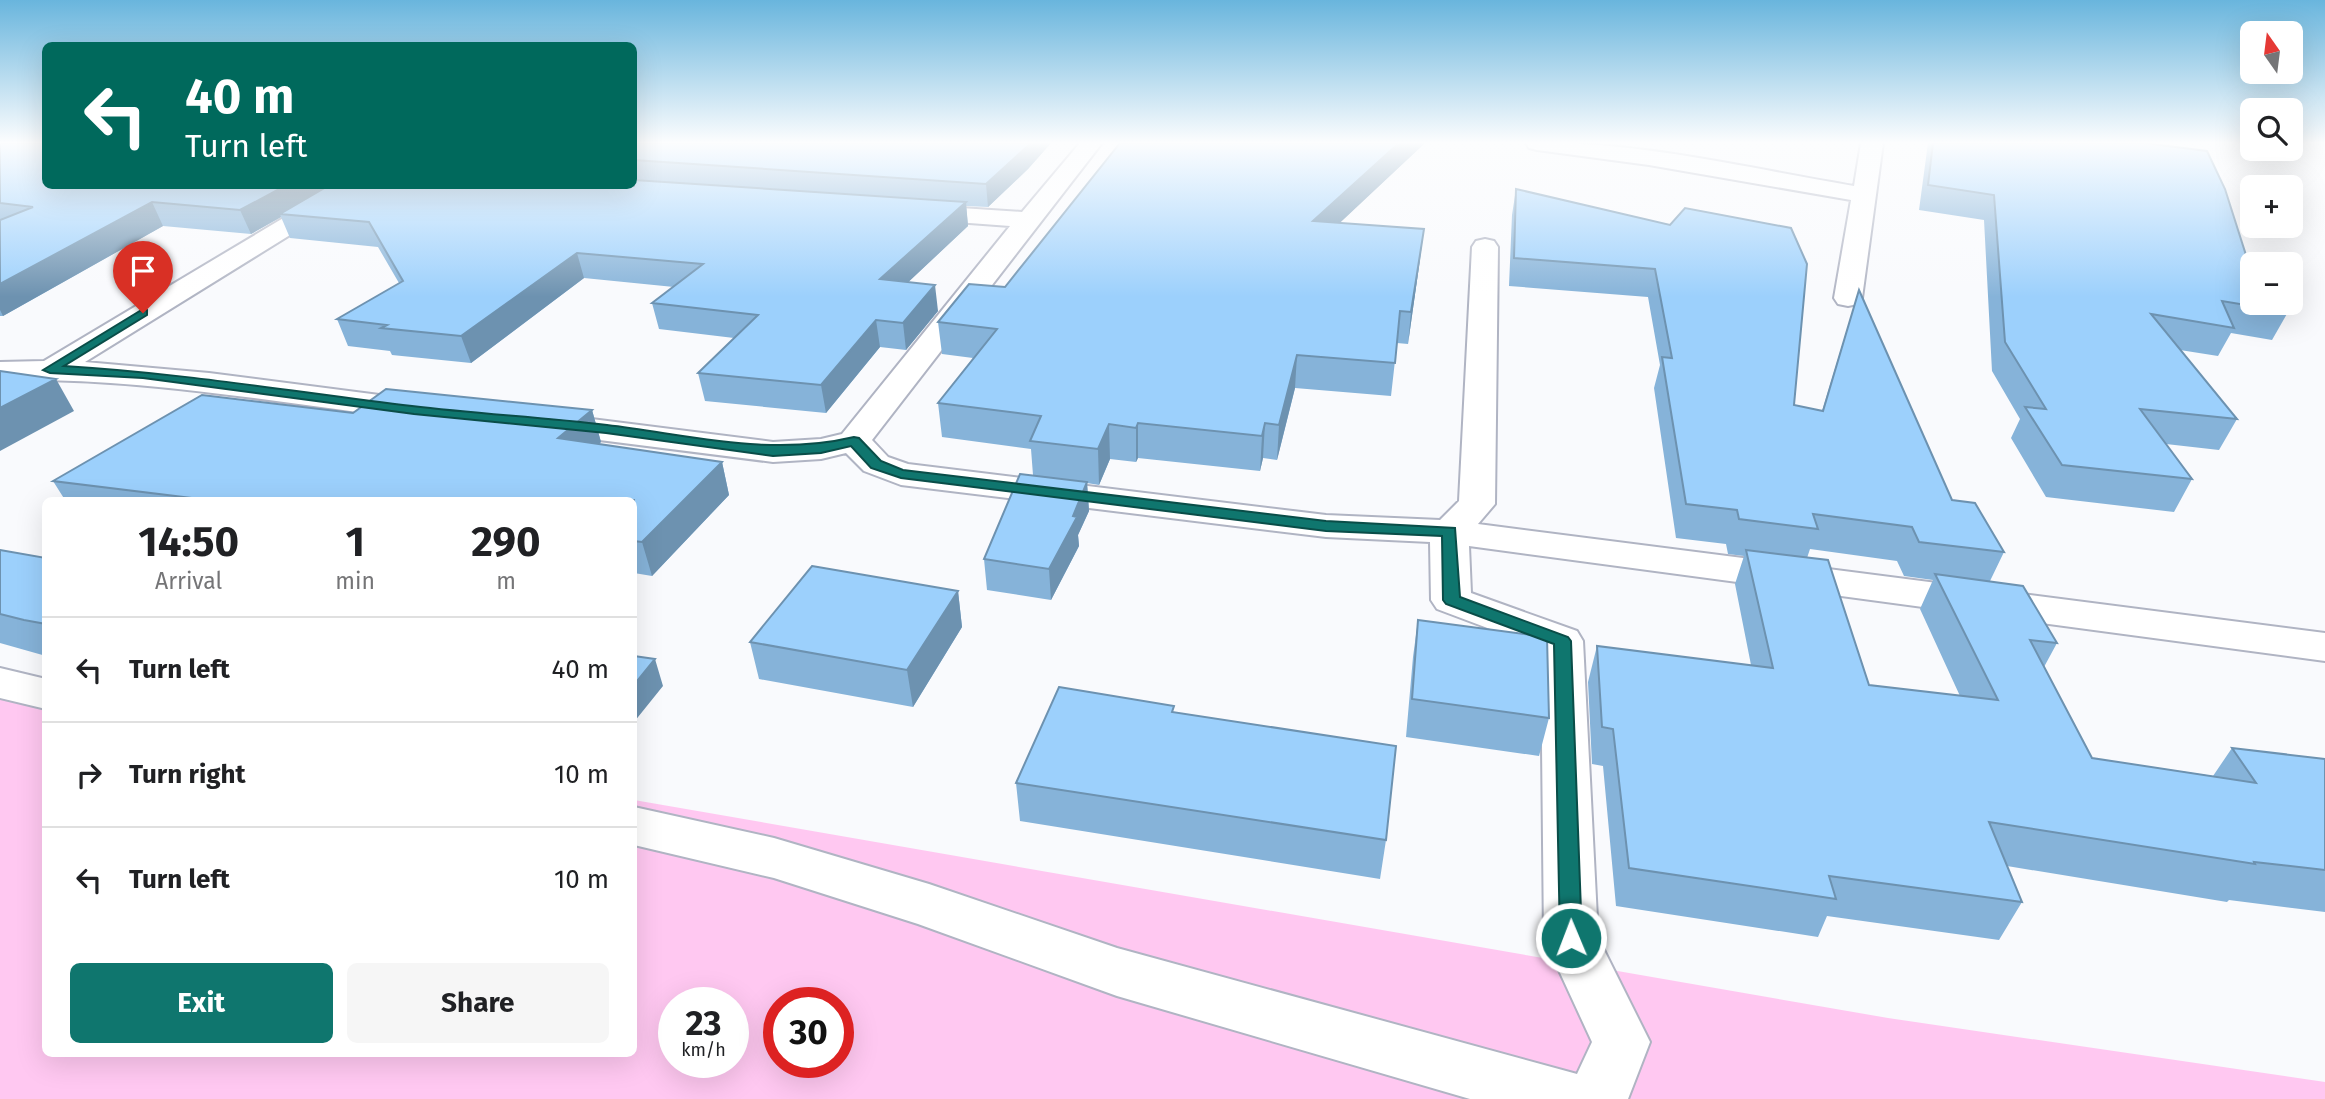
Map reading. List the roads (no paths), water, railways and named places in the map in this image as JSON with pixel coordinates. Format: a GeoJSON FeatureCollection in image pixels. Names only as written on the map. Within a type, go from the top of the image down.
{"type":"FeatureCollection","features":[{"type":"Feature","properties":{"kind":"street"},"geometry":{"type":"LineString","coordinates":[[50,370],[339,194]]}},
{"type":"Feature","properties":{"kind":"street"},"geometry":{"type":"LineString","coordinates":[[516,420],[606,429],[773,452],[821,449],[854,441],[1050,194]]}},
{"type":"Feature","properties":{"kind":"street"},"geometry":{"type":"LineString","coordinates":[[1848,298],[1862,195],[1858,194]]}},
{"type":"Feature","properties":{"kind":"street"},"geometry":{"type":"LineString","coordinates":[[894,210],[1030,220]]}},
{"type":"Feature","properties":{"kind":"street"},"geometry":{"type":"LineString","coordinates":[[1485,247],[1476,504],[1449,532],[1451,600],[1562,641],[1571,938],[1621,1042],[1597,1099]]}},
{"type":"Feature","properties":{"kind":"street"},"geometry":{"type":"LineString","coordinates":[[0,371],[143,374],[452,414]]}},
{"type":"Feature","properties":{"kind":"street"},"geometry":{"type":"LineString","coordinates":[[854,441],[876,464],[901,474],[1326,526],[1449,532],[2325,647]]}},
{"type":"Feature","properties":{"kind":"street"},"geometry":{"type":"LineString","coordinates":[[0,682],[42,693]]}},
{"type":"Feature","properties":{"kind":"street"},"geometry":{"type":"LineString","coordinates":[[637,827],[774,858],[929,906],[1117,972],[1568,1099]]}}]}
